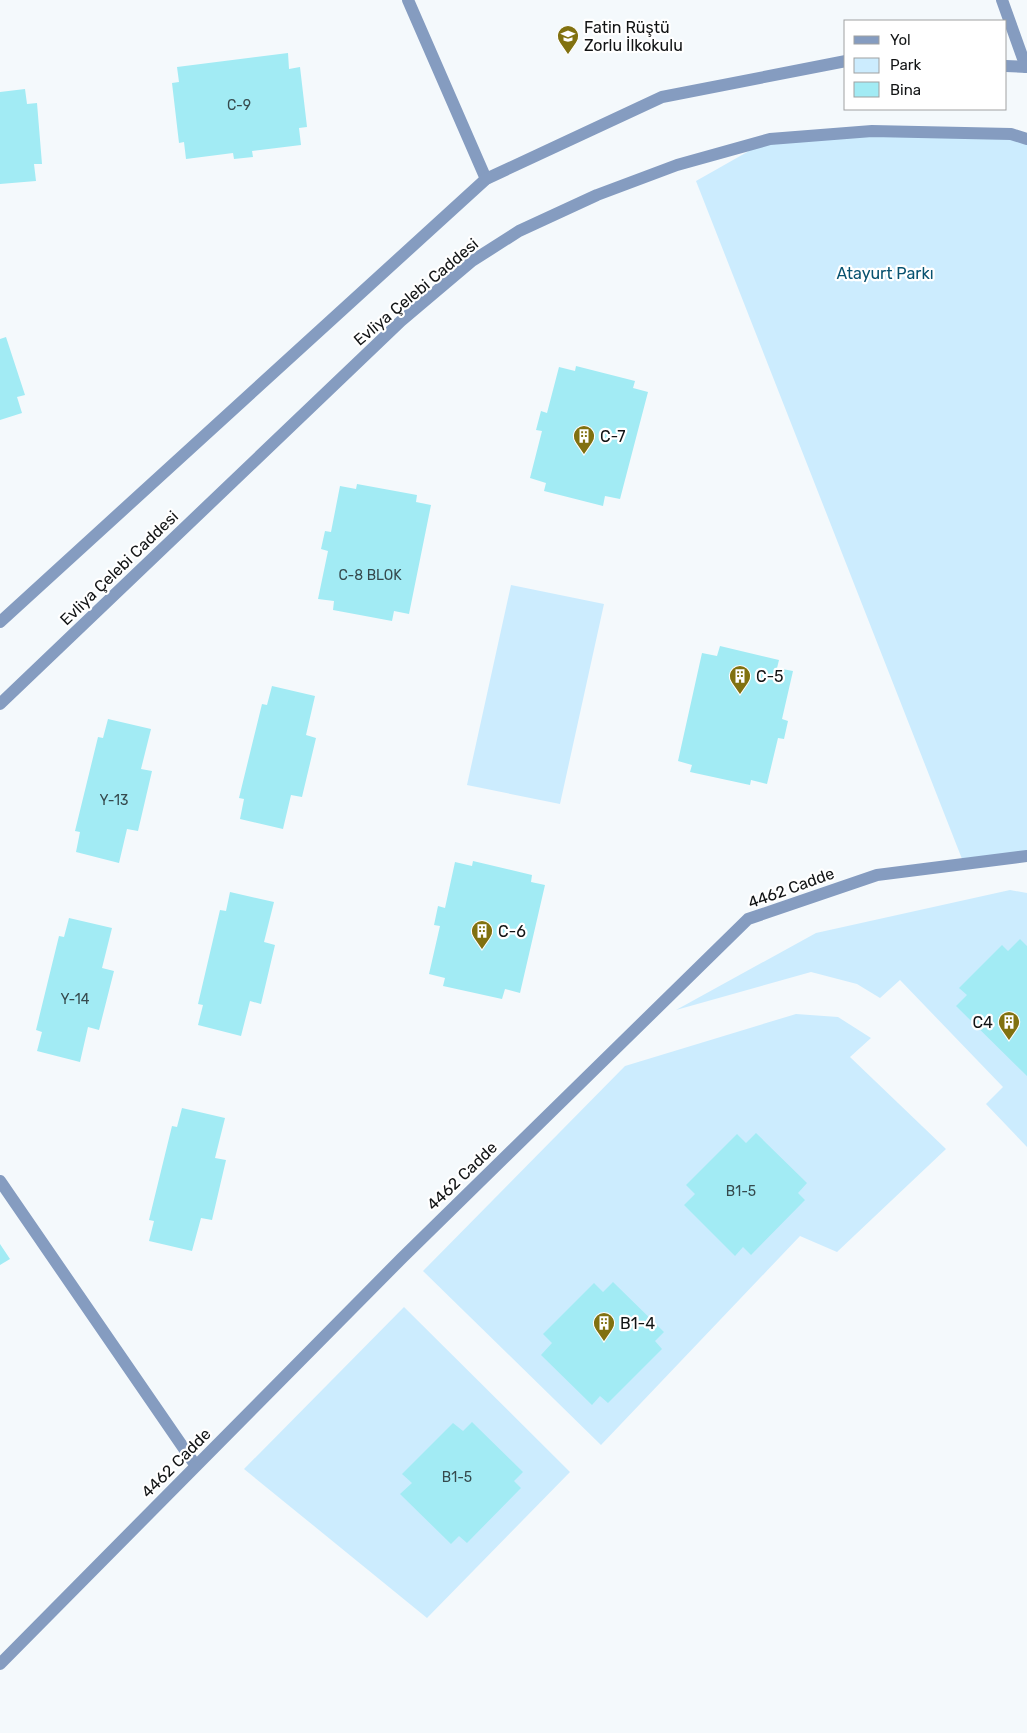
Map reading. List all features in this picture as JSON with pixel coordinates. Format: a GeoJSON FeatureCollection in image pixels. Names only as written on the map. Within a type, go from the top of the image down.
{"type":"FeatureCollection","features":[{"type":"Feature","properties":{"kind":"street"},"geometry":{"type":"LineString","coordinates":[[408,0],[486,179]]}},
{"type":"Feature","properties":{"kind":"street"},"geometry":{"type":"LineString","coordinates":[[1002,0],[1026,67],[1007,66]]}},
{"type":"Feature","properties":{"kind":"street","name":"Evliya Çelebi Caddesi"},"geometry":{"type":"LineString","coordinates":[[0,622],[486,179],[662,97],[844,61]]}},
{"type":"Feature","properties":{"kind":"street","name":"Evliya Çelebi Caddesi"},"geometry":{"type":"LineString","coordinates":[[0,704],[401,321],[472,262],[518,231],[597,195],[677,165],[770,139],[872,131],[1011,134],[1027,139]]}},
{"type":"Feature","properties":{"kind":"street","name":"4462 Cadde"},"geometry":{"type":"LineString","coordinates":[[0,1664],[402,1258],[748,919],[877,875],[1027,856]]}},
{"type":"Feature","properties":{"kind":"street"},"geometry":{"type":"LineString","coordinates":[[0,1181],[196,1466]]}},
{"type":"Feature","properties":{"kind":"green space","name":"Atayurt Parkı"},"geometry":{"type":"Polygon","coordinates":[[[872,131],[1027,139],[1027,856],[964,864],[696,181],[770,139],[872,131]]]}},
{"type":"Feature","properties":{"kind":"green space"},"geometry":{"type":"Polygon","coordinates":[[[511,585],[604,604],[560,804],[467,785],[511,585]]]}},
{"type":"Feature","properties":{"kind":"green space"},"geometry":{"type":"Polygon","coordinates":[[[1010,890],[1027,893],[1027,1147],[986,1104],[1003,1087],[900,980],[880,998],[857,984],[811,972],[676,1010],[816,933],[1010,890]]]}},
{"type":"Feature","properties":{"kind":"green space"},"geometry":{"type":"Polygon","coordinates":[[[796,1014],[838,1017],[871,1038],[850,1057],[946,1149],[837,1252],[800,1236],[601,1445],[423,1271],[625,1066],[796,1014]]]}},
{"type":"Feature","properties":{"kind":"green space"},"geometry":{"type":"Polygon","coordinates":[[[404,1307],[570,1472],[427,1618],[244,1469],[404,1307]]]}},
{"type":"Feature","properties":{"kind":"building"},"geometry":{"type":"Polygon","coordinates":[[[288,53],[289,69],[300,67],[307,127],[299,128],[301,145],[252,151],[253,157],[234,159],[233,153],[186,159],[184,142],[179,143],[172,83],[179,82],[177,67],[288,53]]]}},
{"type":"Feature","properties":{"kind":"building"},"geometry":{"type":"Polygon","coordinates":[[[25,89],[27,104],[37,103],[42,164],[34,164],[36,181],[0,184],[0,92],[25,89]]]}},
{"type":"Feature","properties":{"kind":"building"},"geometry":{"type":"Polygon","coordinates":[[[6,337],[25,395],[17,397],[22,413],[0,420],[0,339],[6,337]]]}},
{"type":"Feature","properties":{"kind":"building","name":"C-7"},"geometry":{"type":"Polygon","coordinates":[[[576,366],[635,381],[633,388],[648,392],[620,499],[605,496],[603,506],[544,491],[546,483],[530,478],[542,431],[536,430],[541,411],[547,413],[559,367],[575,371],[576,366]]]}},
{"type":"Feature","properties":{"kind":"building"},"geometry":{"type":"Polygon","coordinates":[[[357,484],[417,495],[416,502],[431,505],[409,614],[394,611],[392,621],[333,610],[334,601],[318,599],[328,551],[321,549],[325,531],[331,532],[340,486],[356,489],[357,484]]]}},
{"type":"Feature","properties":{"kind":"building","name":"C-5"},"geometry":{"type":"Polygon","coordinates":[[[720,646],[779,660],[777,668],[793,671],[782,719],[788,721],[784,739],[778,738],[767,784],[751,780],[750,785],[690,772],[692,765],[678,761],[702,653],[717,656],[720,646]]]}},
{"type":"Feature","properties":{"kind":"building"},"geometry":{"type":"Polygon","coordinates":[[[272,686],[315,696],[306,735],[316,738],[302,797],[291,795],[283,829],[240,819],[244,799],[239,798],[262,704],[267,705],[272,686]]]}},
{"type":"Feature","properties":{"kind":"building"},"geometry":{"type":"Polygon","coordinates":[[[108,719],[151,729],[141,769],[152,771],[138,831],[127,829],[119,863],[76,852],[80,832],[75,831],[98,737],[103,738],[108,719]]]}},
{"type":"Feature","properties":{"kind":"building","name":"C-6"},"geometry":{"type":"Polygon","coordinates":[[[473,861],[532,875],[531,882],[545,885],[520,993],[505,989],[502,999],[443,986],[445,978],[429,974],[440,926],[434,925],[438,906],[445,908],[455,862],[472,866],[473,861]]]}},
{"type":"Feature","properties":{"kind":"building"},"geometry":{"type":"Polygon","coordinates":[[[230,892],[274,902],[264,942],[275,945],[261,1004],[250,1001],[241,1036],[198,1025],[203,1005],[198,1004],[220,910],[226,911],[230,892]]]}},
{"type":"Feature","properties":{"kind":"building"},"geometry":{"type":"Polygon","coordinates":[[[69,918],[112,928],[102,968],[114,971],[99,1030],[88,1027],[80,1062],[37,1051],[42,1032],[36,1030],[59,936],[64,937],[69,918]]]}},
{"type":"Feature","properties":{"kind":"building","name":"C4"},"geometry":{"type":"Polygon","coordinates":[[[1020,939],[1027,946],[1027,1076],[956,1006],[967,995],[959,988],[1002,945],[1008,951],[1020,939]]]}},
{"type":"Feature","properties":{"kind":"building"},"geometry":{"type":"Polygon","coordinates":[[[182,1108],[225,1118],[215,1158],[226,1160],[212,1220],[201,1218],[192,1251],[149,1241],[154,1221],[149,1220],[172,1126],[177,1127],[182,1108]]]}},
{"type":"Feature","properties":{"kind":"building"},"geometry":{"type":"Polygon","coordinates":[[[756,1133],[807,1183],[798,1193],[805,1200],[751,1255],[743,1247],[735,1256],[684,1205],[695,1194],[686,1185],[737,1134],[746,1143],[756,1133]]]}},
{"type":"Feature","properties":{"kind":"building"},"geometry":{"type":"Polygon","coordinates":[[[0,1244],[10,1259],[0,1265],[0,1244]]]}},
{"type":"Feature","properties":{"kind":"building","name":"B1-4"},"geometry":{"type":"Polygon","coordinates":[[[613,1282],[664,1332],[655,1341],[662,1349],[608,1403],[600,1396],[592,1405],[541,1355],[552,1343],[543,1334],[594,1283],[603,1292],[613,1282]]]}},
{"type":"Feature","properties":{"kind":"building"},"geometry":{"type":"Polygon","coordinates":[[[472,1422],[523,1472],[514,1481],[521,1488],[467,1543],[459,1536],[451,1544],[400,1494],[412,1483],[402,1474],[453,1423],[463,1431],[472,1422]]]}},
{"type":"Feature","properties":{"kind":"place","name":"Fatin Rüştü Zorlu İlkokulu"},"geometry":{"type":"Point","coordinates":[568,55]}},
{"type":"Feature","properties":{"kind":"place","name":"C-7"},"geometry":{"type":"Point","coordinates":[584,455]}},
{"type":"Feature","properties":{"kind":"place","name":"C-5"},"geometry":{"type":"Point","coordinates":[740,695]}},
{"type":"Feature","properties":{"kind":"place","name":"C-6"},"geometry":{"type":"Point","coordinates":[482,950]}},
{"type":"Feature","properties":{"kind":"place","name":"C4"},"geometry":{"type":"Point","coordinates":[1009,1041]}},
{"type":"Feature","properties":{"kind":"place","name":"B1-4"},"geometry":{"type":"Point","coordinates":[604,1342]}}]}
